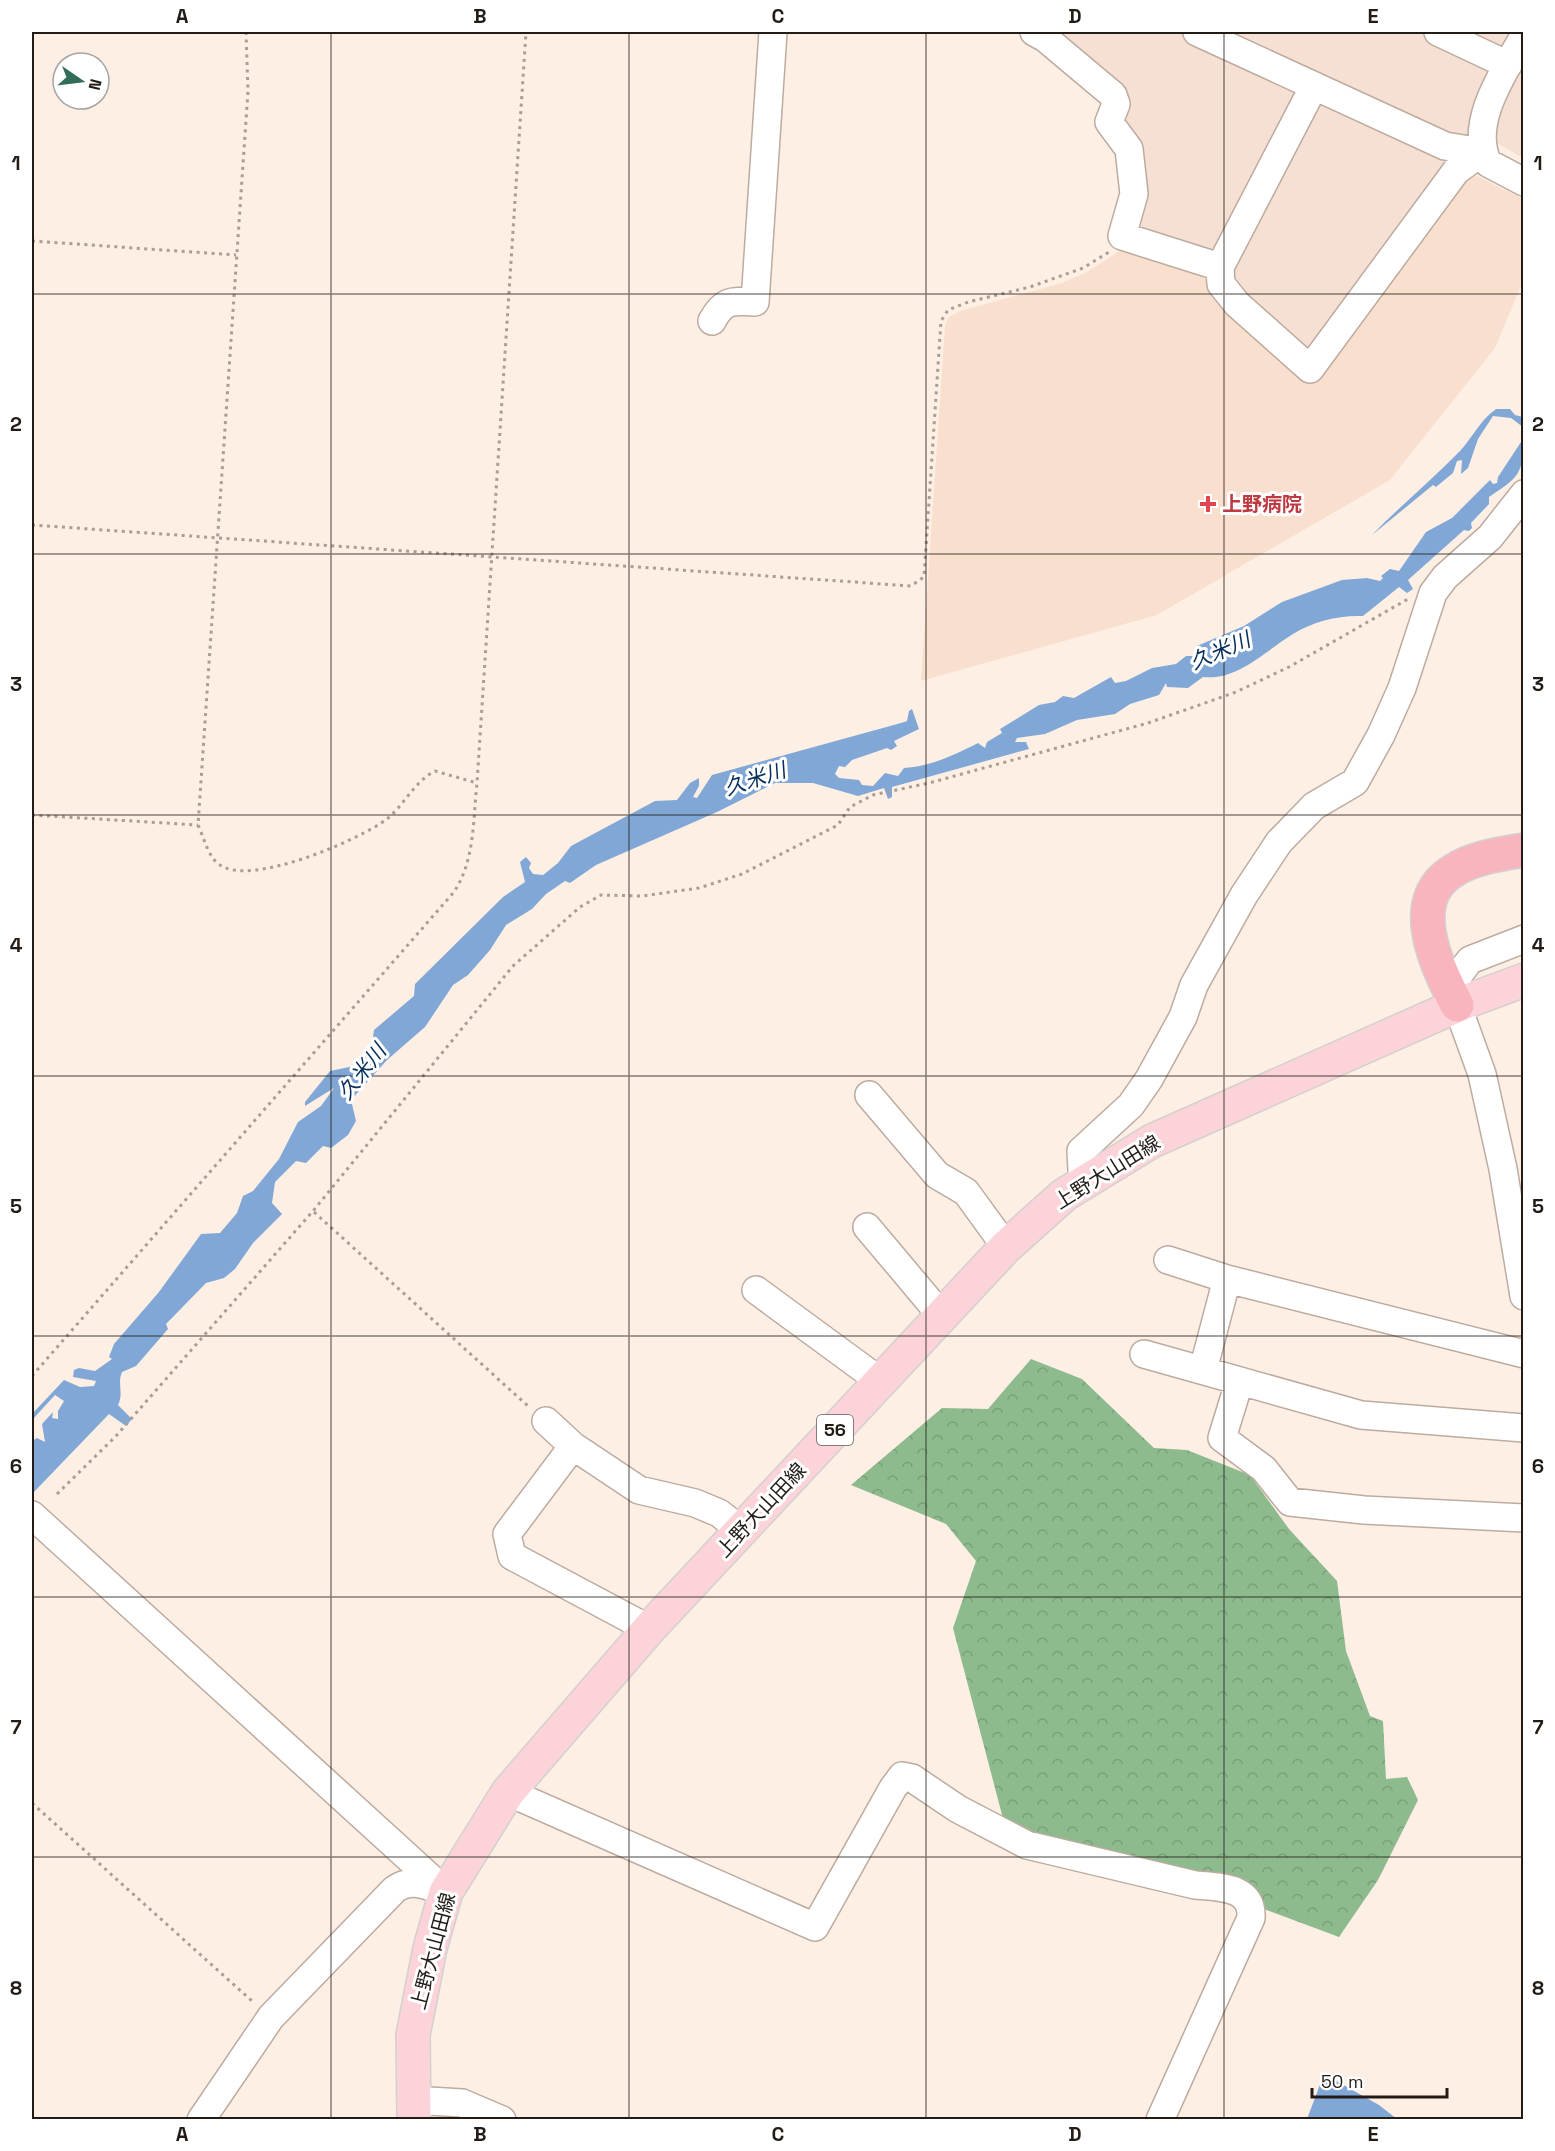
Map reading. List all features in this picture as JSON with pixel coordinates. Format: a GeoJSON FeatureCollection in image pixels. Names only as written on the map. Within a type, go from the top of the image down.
{"type":"FeatureCollection","features":[{"type":"Feature","properties":{"kind":"highway"},"geometry":{"type":"LineString","coordinates":[[1460,995],[1438,968],[1431,943],[1428,918],[1437,886],[1453,871],[1471,863],[1524,850]]}},
{"type":"Feature","properties":{"kind":"highway"},"geometry":{"type":"LineString","coordinates":[[1460,995],[1452,963],[1447,924],[1453,899],[1467,884],[1478,878],[1524,866]]}},
{"type":"Feature","properties":{"kind":"main road","name":"上野大山田線"},"geometry":{"type":"LineString","coordinates":[[413,2110],[411,2065],[414,2025],[430,1948],[446,1892],[507,1792],[649,1629],[1006,1246],[1064,1195],[1152,1141],[1460,995],[1524,980]]}},
{"type":"Feature","properties":{"kind":"street"},"geometry":{"type":"LineString","coordinates":[[712,321],[719,307],[732,301],[756,302],[773,32]]}},
{"type":"Feature","properties":{"kind":"street"},"geometry":{"type":"LineString","coordinates":[[1034,32],[1045,38],[1113,95],[1116,104],[1109,122],[1129,149],[1134,194],[1122,236],[1220,267]]}},
{"type":"Feature","properties":{"kind":"street"},"geometry":{"type":"LineString","coordinates":[[1197,32],[1445,146],[1482,152]]}},
{"type":"Feature","properties":{"kind":"street"},"geometry":{"type":"LineString","coordinates":[[1438,32],[1508,65]]}},
{"type":"Feature","properties":{"kind":"street"},"geometry":{"type":"LineString","coordinates":[[1524,36],[1508,65],[1481,128],[1482,152],[1488,163],[1498,171],[1524,182]]}},
{"type":"Feature","properties":{"kind":"street"},"geometry":{"type":"LineString","coordinates":[[1314,86],[1220,267],[1221,284],[1237,304],[1310,369],[1456,171],[1482,152]]}},
{"type":"Feature","properties":{"kind":"street"},"geometry":{"type":"LineString","coordinates":[[1089,1180],[1082,1170],[1081,1151],[1131,1105],[1149,1079],[1178,1028],[1194,985],[1280,842],[1314,806],[1355,782],[1381,735],[1402,688],[1423,620],[1434,593],[1445,577],[1490,537],[1524,494]]}},
{"type":"Feature","properties":{"kind":"street"},"geometry":{"type":"LineString","coordinates":[[1524,939],[1470,960],[1460,995],[1482,1074],[1503,1169],[1524,1296]]}},
{"type":"Feature","properties":{"kind":"street"},"geometry":{"type":"LineString","coordinates":[[869,1095],[937,1175],[966,1192],[1006,1246]]}},
{"type":"Feature","properties":{"kind":"street"},"geometry":{"type":"LineString","coordinates":[[867,1227],[941,1315]]}},
{"type":"Feature","properties":{"kind":"street"},"geometry":{"type":"LineString","coordinates":[[1168,1260],[1227,1278],[1524,1354]]}},
{"type":"Feature","properties":{"kind":"street"},"geometry":{"type":"LineString","coordinates":[[1203,1370],[1227,1278]]}},
{"type":"Feature","properties":{"kind":"street"},"geometry":{"type":"LineString","coordinates":[[756,1290],[880,1381]]}},
{"type":"Feature","properties":{"kind":"street"},"geometry":{"type":"LineString","coordinates":[[1144,1354],[1203,1370],[1239,1383],[1360,1415],[1524,1428]]}},
{"type":"Feature","properties":{"kind":"street"},"geometry":{"type":"LineString","coordinates":[[1239,1383],[1222,1438],[1264,1469],[1290,1502],[1364,1510],[1524,1518]]}},
{"type":"Feature","properties":{"kind":"street"},"geometry":{"type":"LineString","coordinates":[[546,1422],[573,1446],[639,1490],[695,1503],[718,1513],[742,1531]]}},
{"type":"Feature","properties":{"kind":"street"},"geometry":{"type":"LineString","coordinates":[[573,1446],[507,1534],[512,1556],[649,1629]]}},
{"type":"Feature","properties":{"kind":"street"},"geometry":{"type":"LineString","coordinates":[[32,1515],[446,1892]]}},
{"type":"Feature","properties":{"kind":"street"},"geometry":{"type":"LineString","coordinates":[[507,1792],[815,1927],[892,1788],[902,1776],[912,1778],[958,1809],[1027,1845],[1195,1885],[1223,1887],[1240,1893],[1248,1900],[1251,1918],[1161,2120]]}},
{"type":"Feature","properties":{"kind":"street"},"geometry":{"type":"LineString","coordinates":[[201,2120],[271,2017],[395,1889],[405,1883],[415,1882],[446,1892]]}},
{"type":"Feature","properties":{"kind":"street"},"geometry":{"type":"LineString","coordinates":[[413,2110],[462,2103],[502,2120]]}},
{"type":"Feature","properties":{"kind":"path"},"geometry":{"type":"LineString","coordinates":[[246,32],[248,91],[198,825],[211,855],[220,866],[244,872],[303,861],[385,820],[424,779],[435,771],[477,783]]}},
{"type":"Feature","properties":{"kind":"path"},"geometry":{"type":"LineString","coordinates":[[32,1376],[454,892],[464,876],[470,857],[477,783],[526,32]]}},
{"type":"Feature","properties":{"kind":"path"},"geometry":{"type":"LineString","coordinates":[[32,525],[911,586],[924,577],[941,321],[948,310],[968,302],[1030,287],[1083,268],[1107,253],[1122,236]]}},
{"type":"Feature","properties":{"kind":"path"},"geometry":{"type":"LineString","coordinates":[[32,241],[236,255]]}},
{"type":"Feature","properties":{"kind":"path"},"geometry":{"type":"LineString","coordinates":[[57,1494],[116,1436],[313,1211],[513,966],[580,907],[601,895],[642,897],[699,888],[742,874],[838,825],[849,807],[873,795],[929,783],[1136,726],[1236,692],[1340,640],[1445,577]]}},
{"type":"Feature","properties":{"kind":"path"},"geometry":{"type":"LineString","coordinates":[[32,815],[198,825]]}},
{"type":"Feature","properties":{"kind":"path"},"geometry":{"type":"LineString","coordinates":[[313,1211],[546,1422]]}},
{"type":"Feature","properties":{"kind":"path"},"geometry":{"type":"LineString","coordinates":[[32,1803],[271,2017]]}},
{"type":"Feature","properties":{"kind":"shaded area"},"geometry":{"type":"Polygon","coordinates":[[[1044,32],[1523,32],[1523,158],[1492,140],[1435,176],[1308,357],[1131,229],[1115,122],[1120,99],[1044,32]]]}},
{"type":"Feature","properties":{"kind":"shaded area"},"geometry":{"type":"Polygon","coordinates":[[[1465,170],[1523,199],[1523,281],[1495,348],[1390,480],[1157,615],[921,681],[945,326],[949,317],[960,311],[1062,283],[1087,272],[1127,246],[1216,275],[1258,331],[1312,382],[1453,177],[1465,170]]]}},
{"type":"Feature","properties":{"kind":"green space"},"geometry":{"type":"Polygon","coordinates":[[[1031,1359],[1082,1379],[1154,1448],[1187,1450],[1250,1475],[1289,1529],[1337,1581],[1346,1651],[1370,1716],[1383,1721],[1386,1779],[1407,1777],[1418,1800],[1378,1880],[1339,1937],[1256,1906],[1006,1830],[953,1628],[976,1561],[946,1524],[851,1485],[942,1408],[988,1409],[1031,1359]]]}},
{"type":"Feature","properties":{"kind":"water"},"geometry":{"type":"Polygon","coordinates":[[[1496,409],[1510,409],[1515,415],[1523,417],[1523,427],[1511,418],[1493,416],[1478,439],[1468,468],[1461,474],[1462,460],[1457,461],[1453,473],[1436,487],[1433,485],[1372,535],[1460,451],[1485,418],[1496,409]]]}},
{"type":"Feature","properties":{"kind":"water","name":"久米川"},"geometry":{"type":"Polygon","coordinates":[[[1523,439],[1522,460],[1517,474],[1507,485],[1489,497],[1489,504],[1471,523],[1472,528],[1469,531],[1464,530],[1408,580],[1413,589],[1407,593],[1399,587],[1363,616],[1318,622],[1293,634],[1239,670],[1215,677],[1203,677],[1188,688],[1167,687],[1166,683],[1159,695],[1130,704],[1115,714],[1077,720],[1045,734],[1017,738],[1015,742],[1026,742],[1029,749],[892,787],[892,797],[888,799],[884,788],[858,796],[813,783],[775,783],[717,812],[596,865],[570,883],[565,881],[546,894],[532,909],[506,925],[490,950],[468,975],[453,985],[425,1027],[387,1060],[351,1100],[356,1121],[348,1135],[331,1148],[323,1146],[306,1163],[296,1161],[275,1182],[272,1203],[282,1214],[253,1243],[235,1269],[224,1278],[206,1283],[166,1324],[168,1329],[136,1366],[122,1372],[118,1405],[132,1419],[126,1426],[109,1414],[32,1494],[32,1441],[37,1438],[45,1442],[42,1424],[53,1412],[52,1418],[58,1419],[58,1411],[64,1401],[55,1395],[32,1420],[32,1414],[64,1380],[80,1387],[94,1386],[96,1381],[73,1377],[74,1370],[79,1368],[95,1371],[112,1359],[109,1357],[114,1344],[159,1292],[201,1234],[220,1233],[237,1213],[243,1196],[253,1191],[279,1159],[298,1122],[321,1106],[334,1088],[305,1106],[305,1102],[330,1071],[354,1066],[372,1044],[374,1030],[414,996],[415,984],[503,897],[525,882],[520,862],[526,857],[531,863],[529,868],[533,874],[543,875],[558,863],[571,846],[655,801],[677,800],[690,783],[699,778],[699,786],[693,797],[697,798],[712,775],[901,723],[907,721],[909,711],[912,709],[919,729],[894,741],[897,746],[891,750],[887,748],[852,760],[845,767],[839,766],[835,774],[839,778],[859,780],[862,785],[873,786],[885,773],[898,776],[904,768],[933,763],[978,743],[985,748],[987,742],[1002,733],[1000,729],[1039,705],[1055,702],[1063,696],[1074,698],[1111,677],[1115,683],[1126,681],[1152,668],[1176,664],[1186,656],[1195,656],[1197,646],[1244,626],[1282,602],[1342,580],[1367,578],[1380,581],[1383,578],[1381,576],[1390,569],[1399,571],[1426,532],[1452,518],[1490,480],[1493,484],[1497,483],[1498,477],[1523,439]]]}},
{"type":"Feature","properties":{"kind":"water"},"geometry":{"type":"Polygon","coordinates":[[[1324,2074],[1379,2105],[1397,2119],[1307,2119],[1324,2074]]]}},
{"type":"Feature","properties":{"kind":"place","name":"上野病院"},"geometry":{"type":"Point","coordinates":[1208,504]}}]}
